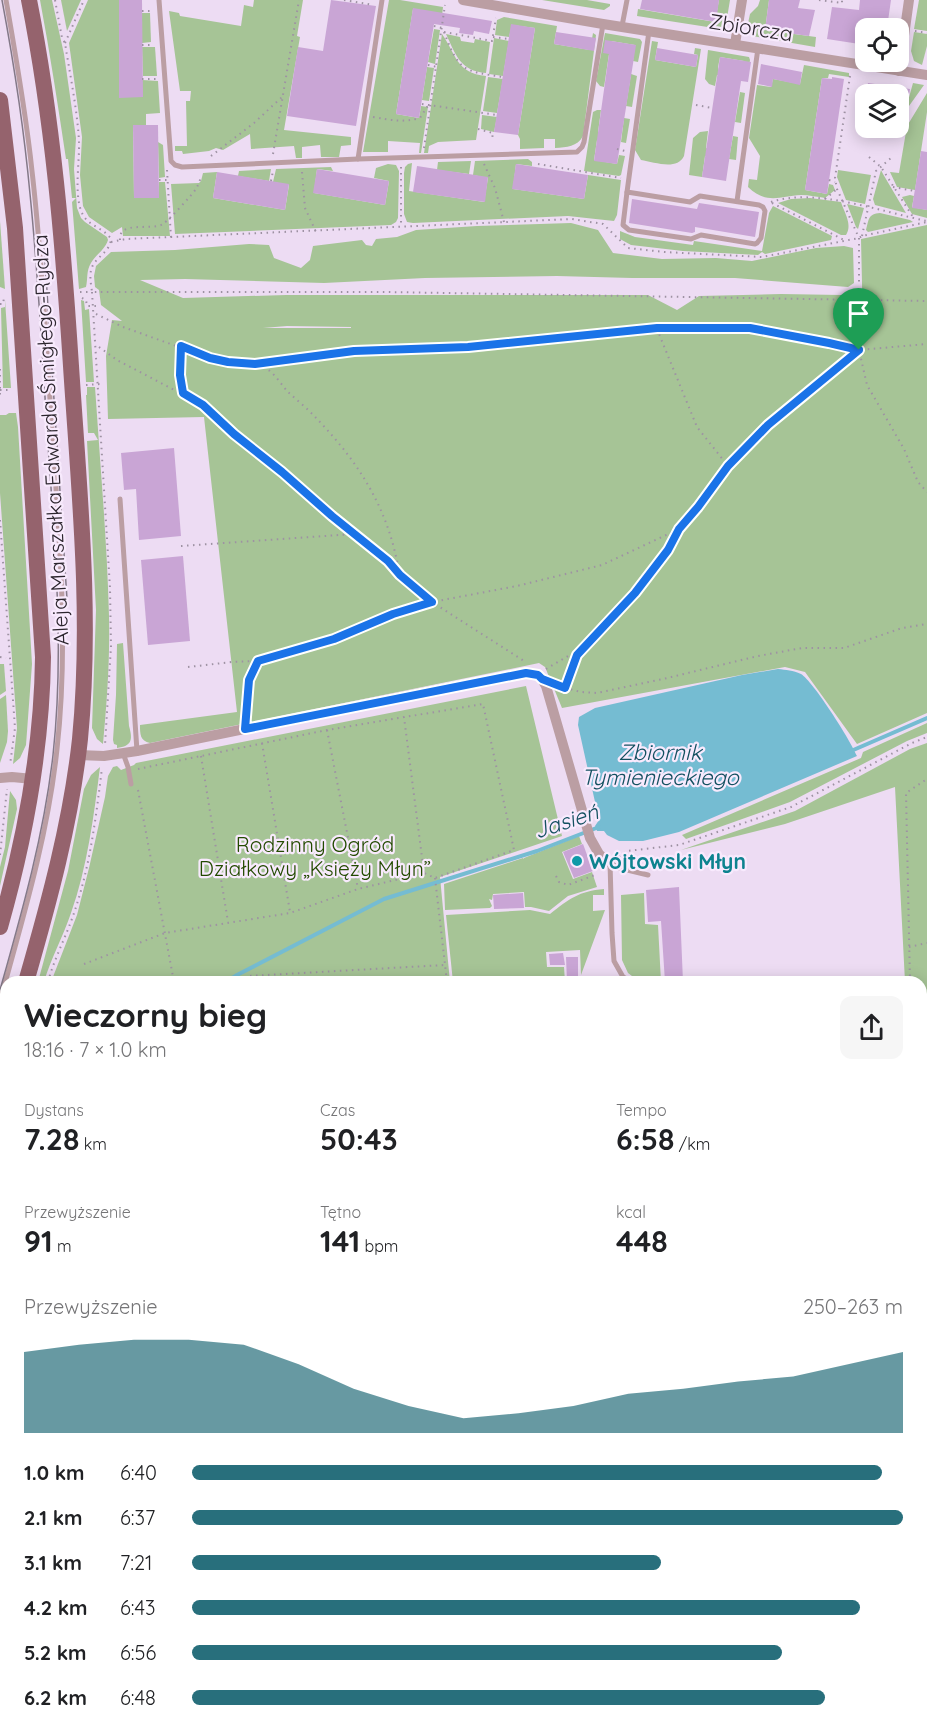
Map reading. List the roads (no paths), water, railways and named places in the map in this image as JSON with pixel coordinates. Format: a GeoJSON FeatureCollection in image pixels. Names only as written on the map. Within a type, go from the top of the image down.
{"type":"FeatureCollection","features":[{"type":"Feature","properties":{"kind":"main road","name":"Aleja Marszałka Edwarda Śmigłego-Rydza"},"geometry":{"type":"LineString","coordinates":[[29,0],[54,156],[65,275],[86,612],[83,700],[78,755],[59,861],[29,976]]}},
{"type":"Feature","properties":{"kind":"main road","name":"Aleja Marszałka Edwarda Śmigłego-Rydza"},"geometry":{"type":"LineString","coordinates":[[0,100],[11,190],[18,278],[42,657],[40,711],[33,779],[20,849],[0,927]]}},
{"type":"Feature","properties":{"kind":"street","name":"Zbiorcza"},"geometry":{"type":"LineString","coordinates":[[463,0],[855,64]]}},
{"type":"Feature","properties":{"kind":"street"},"geometry":{"type":"LineString","coordinates":[[735,44],[742,0]]}},
{"type":"Feature","properties":{"kind":"street"},"geometry":{"type":"LineString","coordinates":[[906,18],[909,0]]}},
{"type":"Feature","properties":{"kind":"street","name":"Zbiorcza"},"geometry":{"type":"LineString","coordinates":[[906,72],[927,75]]}},
{"type":"Feature","properties":{"kind":"street"},"geometry":{"type":"LineString","coordinates":[[78,755],[104,756],[137,751],[526,673],[540,677],[546,686],[590,838],[599,854],[610,863]]}},
{"type":"Feature","properties":{"kind":"street"},"geometry":{"type":"LineString","coordinates":[[4,778],[33,779]]}},
{"type":"Feature","properties":{"kind":"lane"},"geometry":{"type":"LineString","coordinates":[[6,0],[23,98],[37,219],[60,547],[63,630],[61,712],[49,809],[34,879],[7,976]]}},
{"type":"Feature","properties":{"kind":"lane"},"geometry":{"type":"LineString","coordinates":[[159,0],[171,161],[182,167],[580,151],[584,142],[603,24]]}},
{"type":"Feature","properties":{"kind":"lane"},"geometry":{"type":"LineString","coordinates":[[358,159],[382,0]]}},
{"type":"Feature","properties":{"kind":"lane"},"geometry":{"type":"LineString","coordinates":[[622,27],[627,0]]}},
{"type":"Feature","properties":{"kind":"lane"},"geometry":{"type":"LineString","coordinates":[[627,192],[690,202],[700,196],[763,207],[765,211],[761,238],[757,243],[701,235],[691,239],[626,228],[622,225],[649,31]]}},
{"type":"Feature","properties":{"kind":"lane"},"geometry":{"type":"LineString","coordinates":[[736,201],[758,48]]}},
{"type":"Feature","properties":{"kind":"lane"},"geometry":{"type":"LineString","coordinates":[[120,499],[137,751]]}},
{"type":"Feature","properties":{"kind":"lane"},"geometry":{"type":"LineString","coordinates":[[123,753],[131,769],[131,784]]}},
{"type":"Feature","properties":{"kind":"lane"},"geometry":{"type":"LineString","coordinates":[[622,976],[614,962],[610,863],[625,870],[648,875]]}},
{"type":"Feature","properties":{"kind":"water","name":"Zbiornik Tymienieckiego"},"geometry":{"type":"Polygon","coordinates":[[[778,669],[801,674],[807,679],[831,712],[857,756],[679,832],[643,841],[619,841],[604,831],[597,831],[595,826],[599,820],[578,725],[579,717],[595,708],[778,669]]]}},
{"type":"Feature","properties":{"kind":"waterway","name":"Jasień"},"geometry":{"type":"LineString","coordinates":[[851,751],[927,718]]}},
{"type":"Feature","properties":{"kind":"waterway","name":"Jasień"},"geometry":{"type":"LineString","coordinates":[[235,976],[384,899],[537,851],[599,827]]}},
{"type":"Feature","properties":{"kind":"tram line"},"geometry":{"type":"LineString","coordinates":[[2,0],[22,121],[33,223],[55,551],[58,633],[56,714],[49,785],[31,873],[4,976]]}},
{"type":"Feature","properties":{"kind":"tram line"},"geometry":{"type":"LineString","coordinates":[[44,246],[67,599]]}},
{"type":"Feature","properties":{"kind":"place","name":"Wójtowski Młyn"},"geometry":{"type":"Point","coordinates":[577,861]}},
{"type":"Feature","properties":{"kind":"park label","name":"Rodzinny Ogród Działkowy „Księży Młyn”"},"geometry":{"type":"Point","coordinates":[315,856]}}]}
